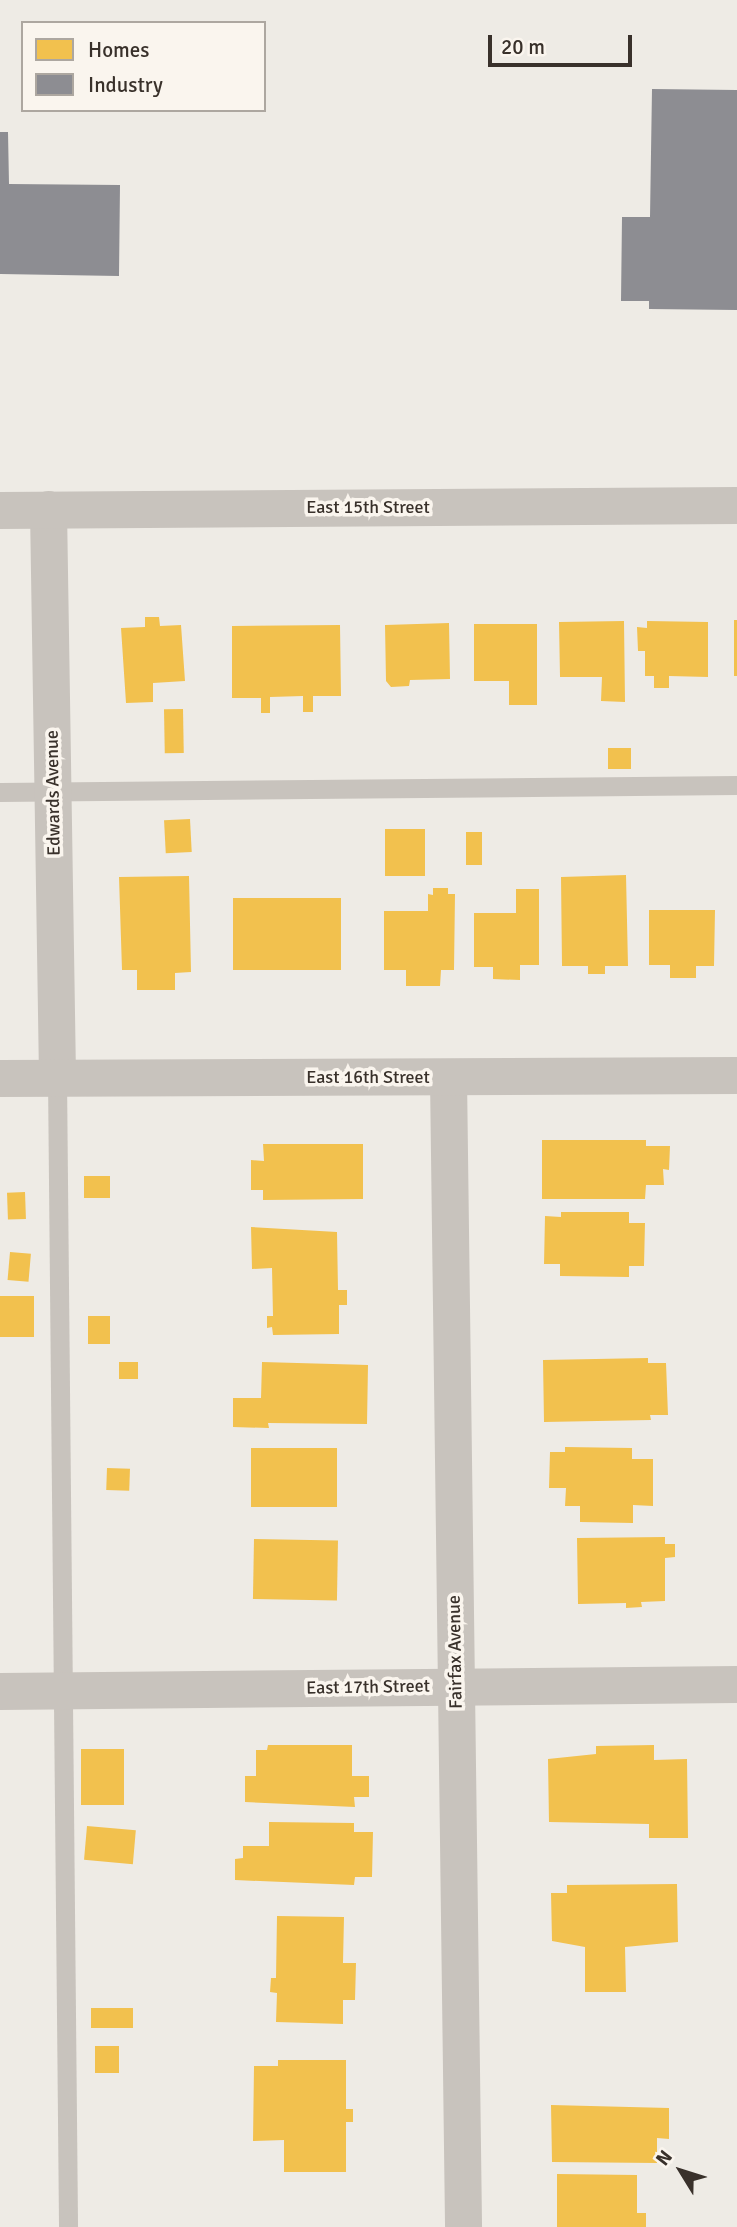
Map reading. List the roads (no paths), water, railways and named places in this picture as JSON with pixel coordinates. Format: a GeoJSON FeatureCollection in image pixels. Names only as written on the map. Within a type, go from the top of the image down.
{"type":"FeatureCollection","features":[{"type":"Feature","properties":{"kind":"street","name":"East 15th Street"},"geometry":{"type":"LineString","coordinates":[[0,510],[737,505]]}},
{"type":"Feature","properties":{"kind":"street","name":"Edwards Avenue"},"geometry":{"type":"LineString","coordinates":[[48,509],[57,1077]]}},
{"type":"Feature","properties":{"kind":"street","name":"East 16th Street"},"geometry":{"type":"LineString","coordinates":[[0,1078],[737,1075]]}},
{"type":"Feature","properties":{"kind":"street","name":"Fairfax Avenue"},"geometry":{"type":"LineString","coordinates":[[449,1077],[463,2227]]}},
{"type":"Feature","properties":{"kind":"street","name":"East 17th Street"},"geometry":{"type":"LineString","coordinates":[[0,1691],[737,1684]]}},
{"type":"Feature","properties":{"kind":"lane"},"geometry":{"type":"LineString","coordinates":[[0,792],[737,785]]}},
{"type":"Feature","properties":{"kind":"lane"},"geometry":{"type":"LineString","coordinates":[[57,1077],[68,2227]]}}]}
